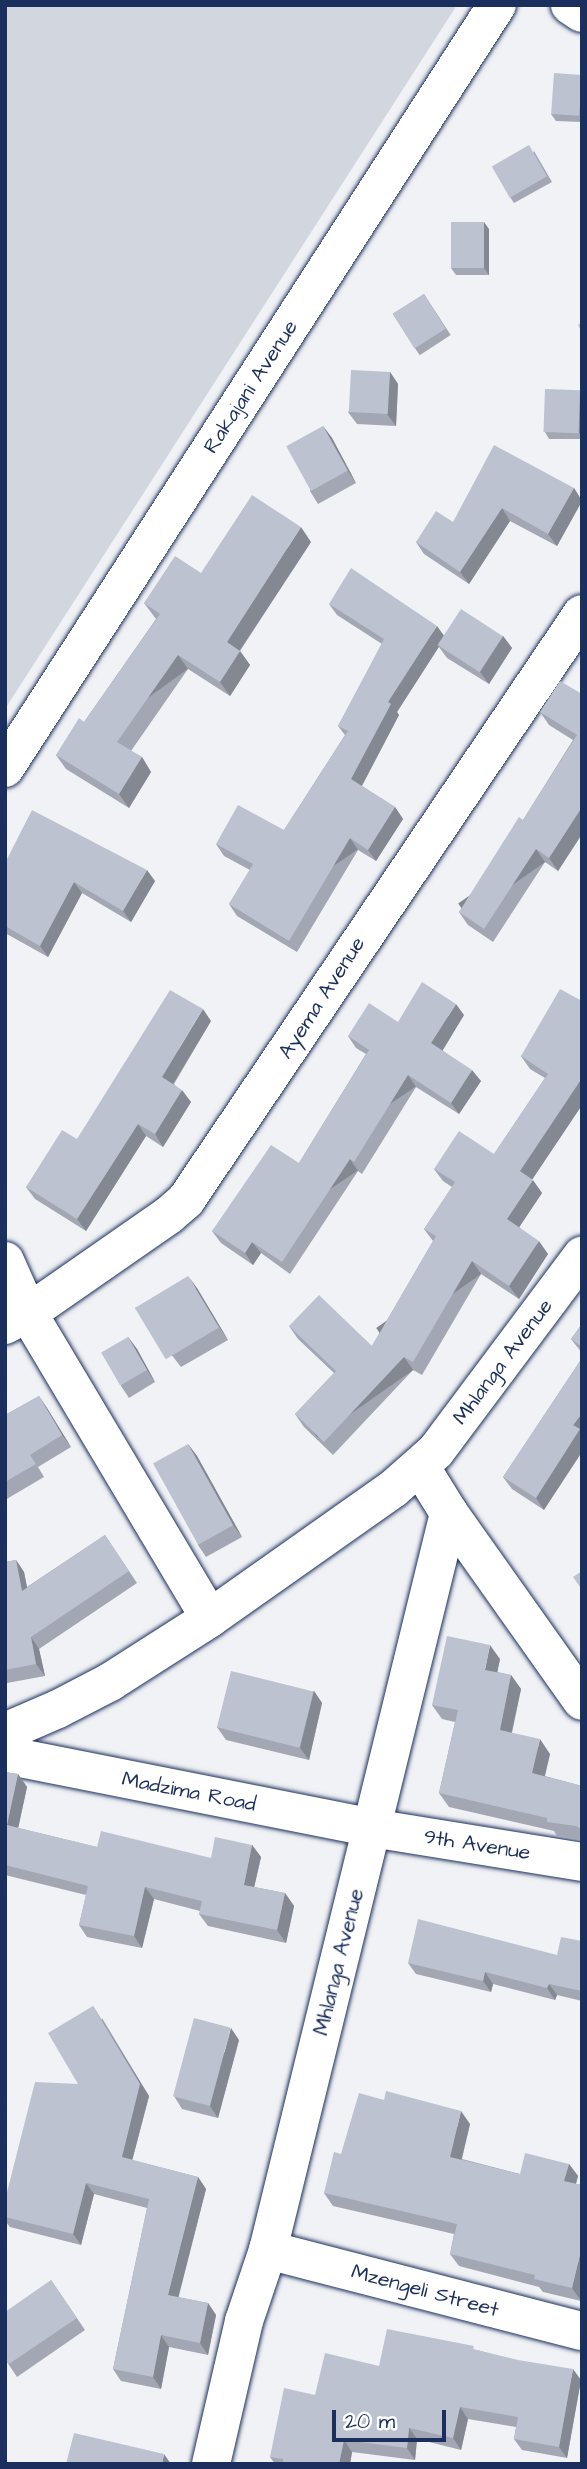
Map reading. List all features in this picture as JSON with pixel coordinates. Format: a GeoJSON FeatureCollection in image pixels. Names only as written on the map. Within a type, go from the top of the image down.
{"type":"FeatureCollection","features":[{"type":"Feature","properties":{"kind":"street","name":"Rakajani Avenue"},"geometry":{"type":"LineString","coordinates":[[5,768],[497,5]]}},
{"type":"Feature","properties":{"kind":"street"},"geometry":{"type":"LineString","coordinates":[[570,5],[582,13]]}},
{"type":"Feature","properties":{"kind":"street","name":"Ayema Avenue"},"geometry":{"type":"LineString","coordinates":[[17,1319],[169,1215],[203,1178],[405,873],[582,614]]}},
{"type":"Feature","properties":{"kind":"street","name":"Mhlanga Avenue"},"geometry":{"type":"LineString","coordinates":[[5,1732],[110,1682],[210,1618],[420,1466],[449,1435],[582,1256]]}},
{"type":"Feature","properties":{"kind":"street"},"geometry":{"type":"LineString","coordinates":[[5,1261],[17,1319],[210,1618]]}},
{"type":"Feature","properties":{"kind":"street"},"geometry":{"type":"LineString","coordinates":[[420,1466],[449,1513],[582,1701]]}},
{"type":"Feature","properties":{"kind":"street","name":"Mhlanga Avenue"},"geometry":{"type":"LineString","coordinates":[[211,2464],[244,2321],[268,2250],[449,1513]]}},
{"type":"Feature","properties":{"kind":"street","name":"Madzima Road"},"geometry":{"type":"LineString","coordinates":[[5,1755],[372,1828]]}},
{"type":"Feature","properties":{"kind":"street","name":"9th Avenue"},"geometry":{"type":"LineString","coordinates":[[372,1828],[582,1862]]}},
{"type":"Feature","properties":{"kind":"street","name":"Mzengeli Street"},"geometry":{"type":"LineString","coordinates":[[268,2250],[582,2331]]}},
{"type":"Feature","properties":{"kind":"shaded area"},"geometry":{"type":"Polygon","coordinates":[[[5,5],[457,5],[5,709],[5,5]]]}},
{"type":"Feature","properties":{"kind":"building"},"geometry":{"type":"Polygon","coordinates":[[[554,73],[582,75],[579,116],[551,114],[554,73]]]}},
{"type":"Feature","properties":{"kind":"building"},"geometry":{"type":"Polygon","coordinates":[[[529,145],[547,176],[510,198],[492,166],[529,145]]]}},
{"type":"Feature","properties":{"kind":"building"},"geometry":{"type":"Polygon","coordinates":[[[451,222],[484,222],[484,268],[451,268],[451,222]]]}},
{"type":"Feature","properties":{"kind":"building"},"geometry":{"type":"Polygon","coordinates":[[[424,294],[446,329],[414,348],[393,314],[424,294]]]}},
{"type":"Feature","properties":{"kind":"building"},"geometry":{"type":"Polygon","coordinates":[[[351,370],[390,372],[388,414],[349,412],[351,370]]]}},
{"type":"Feature","properties":{"kind":"building"},"geometry":{"type":"Polygon","coordinates":[[[545,389],[580,390],[578,433],[543,432],[545,389]]]}},
{"type":"Feature","properties":{"kind":"building"},"geometry":{"type":"Polygon","coordinates":[[[323,426],[348,471],[311,491],[286,446],[323,426]]]}},
{"type":"Feature","properties":{"kind":"building"},"geometry":{"type":"Polygon","coordinates":[[[494,445],[574,488],[548,534],[502,508],[460,572],[416,542],[436,511],[453,522],[494,445]]]}},
{"type":"Feature","properties":{"kind":"building"},"geometry":{"type":"Polygon","coordinates":[[[252,495],[301,527],[227,642],[240,651],[220,682],[178,655],[117,742],[142,757],[119,794],[56,755],[79,718],[84,722],[160,614],[144,603],[175,556],[201,573],[252,495]]]}},
{"type":"Feature","properties":{"kind":"building"},"geometry":{"type":"Polygon","coordinates":[[[351,568],[437,626],[388,702],[391,704],[351,779],[395,807],[368,850],[350,838],[289,941],[229,904],[253,864],[216,844],[238,805],[284,830],[348,731],[338,726],[384,639],[329,604],[351,568]]]}},
{"type":"Feature","properties":{"kind":"building"},"geometry":{"type":"Polygon","coordinates":[[[461,609],[503,636],[480,672],[438,645],[461,609]]]}},
{"type":"Feature","properties":{"kind":"building"},"geometry":{"type":"Polygon","coordinates":[[[560,681],[582,694],[582,807],[549,858],[536,849],[484,929],[459,912],[519,817],[523,820],[577,735],[540,712],[560,681]]]}},
{"type":"Feature","properties":{"kind":"building"},"geometry":{"type":"Polygon","coordinates":[[[32,810],[147,870],[123,911],[74,882],[40,946],[5,926],[5,863],[32,810]]]}},
{"type":"Feature","properties":{"kind":"building"},"geometry":{"type":"Polygon","coordinates":[[[422,982],[456,1004],[431,1043],[472,1070],[451,1103],[408,1075],[354,1162],[350,1159],[282,1262],[252,1242],[245,1253],[212,1231],[271,1145],[299,1163],[369,1050],[348,1036],[369,1003],[398,1022],[422,982]]]}},
{"type":"Feature","properties":{"kind":"building"},"geometry":{"type":"Polygon","coordinates":[[[560,989],[582,1001],[582,1078],[520,1171],[533,1180],[507,1219],[539,1241],[509,1286],[472,1261],[413,1362],[404,1357],[324,1442],[295,1414],[336,1371],[289,1326],[319,1295],[372,1346],[436,1236],[424,1229],[455,1182],[434,1169],[459,1131],[494,1154],[548,1074],[521,1056],[560,989]]]}},
{"type":"Feature","properties":{"kind":"building"},"geometry":{"type":"Polygon","coordinates":[[[170,990],[203,1009],[162,1077],[182,1090],[155,1134],[138,1124],[77,1219],[26,1187],[62,1130],[77,1139],[170,990]]]}},
{"type":"Feature","properties":{"kind":"building"},"geometry":{"type":"Polygon","coordinates":[[[188,1276],[219,1327],[166,1359],[135,1308],[188,1276]]]}},
{"type":"Feature","properties":{"kind":"building"},"geometry":{"type":"Polygon","coordinates":[[[582,1324],[582,1347],[571,1339],[582,1324]]]}},
{"type":"Feature","properties":{"kind":"building"},"geometry":{"type":"Polygon","coordinates":[[[128,1337],[147,1370],[120,1385],[101,1352],[128,1337]]]}},
{"type":"Feature","properties":{"kind":"building"},"geometry":{"type":"Polygon","coordinates":[[[582,1358],[582,1413],[573,1425],[580,1429],[536,1498],[503,1477],[582,1358]]]}},
{"type":"Feature","properties":{"kind":"building"},"geometry":{"type":"Polygon","coordinates":[[[39,1396],[62,1435],[30,1455],[36,1464],[5,1482],[5,1415],[39,1396]]]}},
{"type":"Feature","properties":{"kind":"building"},"geometry":{"type":"Polygon","coordinates":[[[188,1444],[233,1525],[198,1545],[153,1463],[188,1444]]]}},
{"type":"Feature","properties":{"kind":"building"},"geometry":{"type":"Polygon","coordinates":[[[105,1535],[129,1571],[31,1637],[36,1664],[5,1670],[5,1562],[16,1560],[22,1591],[105,1535]]]}},
{"type":"Feature","properties":{"kind":"building"},"geometry":{"type":"Polygon","coordinates":[[[582,1571],[582,1590],[573,1577],[582,1571]]]}},
{"type":"Feature","properties":{"kind":"building"},"geometry":{"type":"Polygon","coordinates":[[[447,1636],[490,1645],[485,1670],[511,1675],[500,1730],[540,1739],[532,1773],[582,1786],[582,1829],[547,1822],[547,1818],[439,1793],[458,1710],[432,1705],[447,1636]]]}},
{"type":"Feature","properties":{"kind":"building"},"geometry":{"type":"Polygon","coordinates":[[[231,1671],[313,1692],[299,1748],[217,1727],[231,1671]]]}},
{"type":"Feature","properties":{"kind":"building"},"geometry":{"type":"Polygon","coordinates":[[[5,1772],[18,1774],[7,1825],[97,1847],[101,1831],[211,1858],[215,1837],[252,1845],[244,1885],[285,1893],[277,1930],[199,1914],[202,1901],[145,1887],[134,1936],[79,1925],[88,1886],[5,1865],[5,1772]]]}},
{"type":"Feature","properties":{"kind":"building"},"geometry":{"type":"Polygon","coordinates":[[[418,1919],[557,1955],[561,1937],[582,1941],[582,1991],[549,1984],[547,1988],[485,1972],[483,1981],[408,1963],[418,1919]]]}},
{"type":"Feature","properties":{"kind":"building"},"geometry":{"type":"Polygon","coordinates":[[[93,2006],[140,2084],[122,2157],[198,2177],[168,2295],[208,2303],[200,2343],[161,2335],[153,2377],[113,2369],[149,2199],[86,2183],[73,2234],[5,2217],[5,2200],[35,2082],[78,2084],[48,2033],[93,2006]]]}},
{"type":"Feature","properties":{"kind":"building"},"geometry":{"type":"Polygon","coordinates":[[[194,2018],[231,2028],[210,2106],[173,2096],[194,2018]]]}},
{"type":"Feature","properties":{"kind":"building"},"geometry":{"type":"Polygon","coordinates":[[[386,2091],[461,2111],[450,2157],[520,2174],[525,2153],[569,2164],[564,2181],[582,2185],[582,2256],[580,2255],[572,2288],[534,2279],[535,2275],[450,2254],[457,2224],[324,2193],[334,2152],[341,2154],[359,2093],[384,2100],[386,2091]]]}},
{"type":"Feature","properties":{"kind":"building"},"geometry":{"type":"Polygon","coordinates":[[[51,2280],[77,2318],[9,2364],[5,2359],[5,2312],[51,2280]]]}},
{"type":"Feature","properties":{"kind":"building"},"geometry":{"type":"Polygon","coordinates":[[[387,2329],[474,2346],[473,2349],[518,2360],[573,2369],[559,2447],[514,2439],[518,2417],[460,2407],[453,2438],[409,2428],[407,2448],[344,2440],[339,2464],[283,2464],[283,2459],[270,2457],[284,2388],[315,2395],[325,2353],[379,2366],[387,2329]]]}},
{"type":"Feature","properties":{"kind":"building"},"geometry":{"type":"Polygon","coordinates":[[[74,2433],[164,2454],[162,2464],[66,2464],[74,2433]]]}}]}
